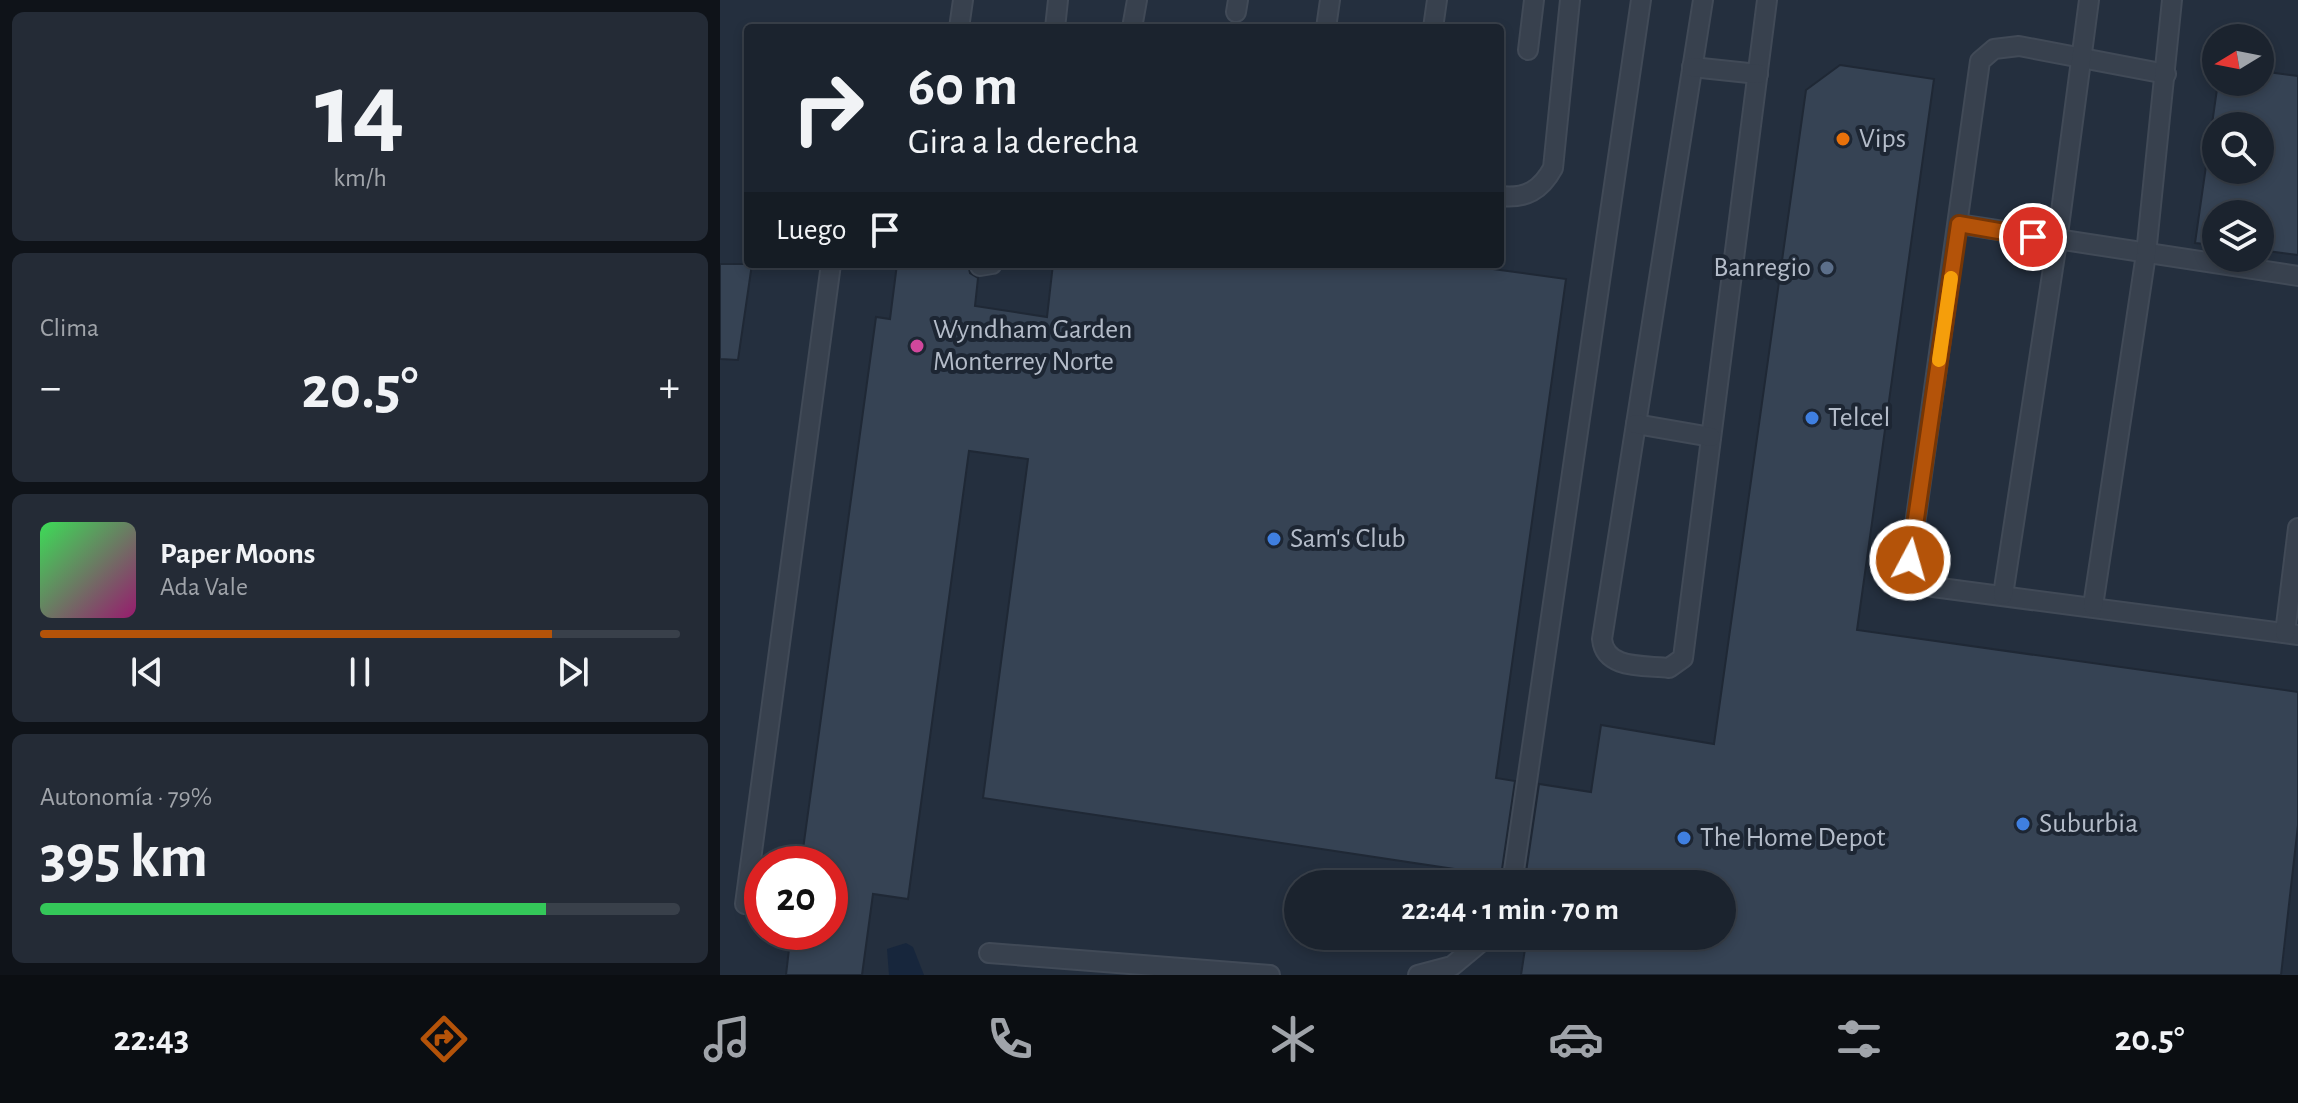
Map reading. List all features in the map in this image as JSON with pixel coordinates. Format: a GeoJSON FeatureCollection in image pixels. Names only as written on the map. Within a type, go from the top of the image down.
{"type":"FeatureCollection","features":[{"type":"Feature","properties":{"kind":"lane"},"geometry":{"type":"LineString","coordinates":[[960,24],[963,0]]}},
{"type":"Feature","properties":{"kind":"lane"},"geometry":{"type":"LineString","coordinates":[[1055,24],[1058,0]]}},
{"type":"Feature","properties":{"kind":"lane"},"geometry":{"type":"LineString","coordinates":[[1133,24],[1137,0]]}},
{"type":"Feature","properties":{"kind":"lane"},"geometry":{"type":"LineString","coordinates":[[1327,24],[1330,0]]}},
{"type":"Feature","properties":{"kind":"lane"},"geometry":{"type":"LineString","coordinates":[[1434,24],[1437,0]]}},
{"type":"Feature","properties":{"kind":"lane"},"geometry":{"type":"LineString","coordinates":[[1528,50],[1534,0]]}},
{"type":"Feature","properties":{"kind":"lane"},"geometry":{"type":"LineString","coordinates":[[1504,196],[1533,193],[1544,185],[1553,168],[1570,0]]}},
{"type":"Feature","properties":{"kind":"lane"},"geometry":{"type":"LineString","coordinates":[[1514,870],[1641,0]]}},
{"type":"Feature","properties":{"kind":"lane"},"geometry":{"type":"LineString","coordinates":[[1703,0],[1602,639],[1605,654],[1613,661],[1669,668],[1683,658],[1767,0]]}},
{"type":"Feature","properties":{"kind":"lane"},"geometry":{"type":"LineString","coordinates":[[2003,595],[2057,242],[2089,0]]}},
{"type":"Feature","properties":{"kind":"lane"},"geometry":{"type":"LineString","coordinates":[[2093,606],[2146,254],[2172,0]]}},
{"type":"Feature","properties":{"kind":"lane"},"geometry":{"type":"LineString","coordinates":[[2166,74],[2019,46],[1994,49],[1980,61],[1910,560],[1921,579],[1933,587],[2291,634],[2298,528]]}},
{"type":"Feature","properties":{"kind":"lane"},"geometry":{"type":"LineString","coordinates":[[1692,67],[1758,74]]}},
{"type":"Feature","properties":{"kind":"lane"},"geometry":{"type":"LineString","coordinates":[[1959,224],[2057,242],[2298,276]]}},
{"type":"Feature","properties":{"kind":"lane"},"geometry":{"type":"LineString","coordinates":[[753,846],[830,268]]}},
{"type":"Feature","properties":{"kind":"lane"},"geometry":{"type":"LineString","coordinates":[[1636,424],[1711,437]]}},
{"type":"Feature","properties":{"kind":"lane"},"geometry":{"type":"LineString","coordinates":[[1418,975],[1452,966],[1471,950]]}},
{"type":"Feature","properties":{"kind":"lane"},"geometry":{"type":"LineString","coordinates":[[989,953],[1270,975]]}},
{"type":"Feature","properties":{"kind":"water"},"geometry":{"type":"Polygon","coordinates":[[[906,943],[913,947],[924,975],[889,975],[887,949],[906,943]]]}},
{"type":"Feature","properties":{"kind":"building"},"geometry":{"type":"Polygon","coordinates":[[[1840,65],[1934,79],[1857,630],[2298,692],[2298,825],[2281,975],[1521,975],[1525,950],[1736,950],[1736,870],[1526,870],[1539,784],[1591,792],[1601,725],[1714,744],[1806,90],[1840,65]]]}},
{"type":"Feature","properties":{"kind":"building"},"geometry":{"type":"Polygon","coordinates":[[[2274,73],[2298,76],[2298,255],[2274,252],[2274,200],[2202,200],[2202,244],[2195,243],[2203,184],[2274,184],[2274,112],[2214,112],[2216,96],[2274,96],[2274,73]]]}},
{"type":"Feature","properties":{"kind":"building"},"geometry":{"type":"Polygon","coordinates":[[[720,264],[744,264],[744,268],[751,268],[738,360],[720,359],[720,264]]]}},
{"type":"Feature","properties":{"kind":"building","name":"Sam's Club"},"geometry":{"type":"Polygon","coordinates":[[[896,268],[969,268],[970,273],[978,278],[975,306],[1047,317],[1053,268],[1485,268],[1566,279],[1496,778],[1515,781],[1502,870],[1461,870],[983,798],[1028,459],[969,451],[908,899],[873,894],[862,975],[786,975],[789,950],[848,950],[848,846],[803,846],[876,317],[890,319],[896,268]]]}},
{"type":"Feature","properties":{"kind":"slow traffic"},"geometry":{"type":"LineString","coordinates":[[1939,360],[1951,278]]}},
{"type":"Feature","properties":{"kind":"place","name":"Vips"},"geometry":{"type":"Point","coordinates":[1843,139]}},
{"type":"Feature","properties":{"kind":"place","name":"Banregio"},"geometry":{"type":"Point","coordinates":[1827,268]}},
{"type":"Feature","properties":{"kind":"place","name":"Wyndham Garden Monterrey Norte"},"geometry":{"type":"Point","coordinates":[917,346]}},
{"type":"Feature","properties":{"kind":"place","name":"Telcel"},"geometry":{"type":"Point","coordinates":[1812,418]}},
{"type":"Feature","properties":{"kind":"place","name":"Sam's Club"},"geometry":{"type":"Point","coordinates":[1274,539]}},
{"type":"Feature","properties":{"kind":"place","name":"Suburbia"},"geometry":{"type":"Point","coordinates":[2023,824]}},
{"type":"Feature","properties":{"kind":"place","name":"The Home Depot"},"geometry":{"type":"Point","coordinates":[1684,838]}},
{"type":"Feature","properties":{"kind":"route"},"geometry":{"type":"LineString","coordinates":[[1910,560],[1959,224],[2033,237]]}}]}
